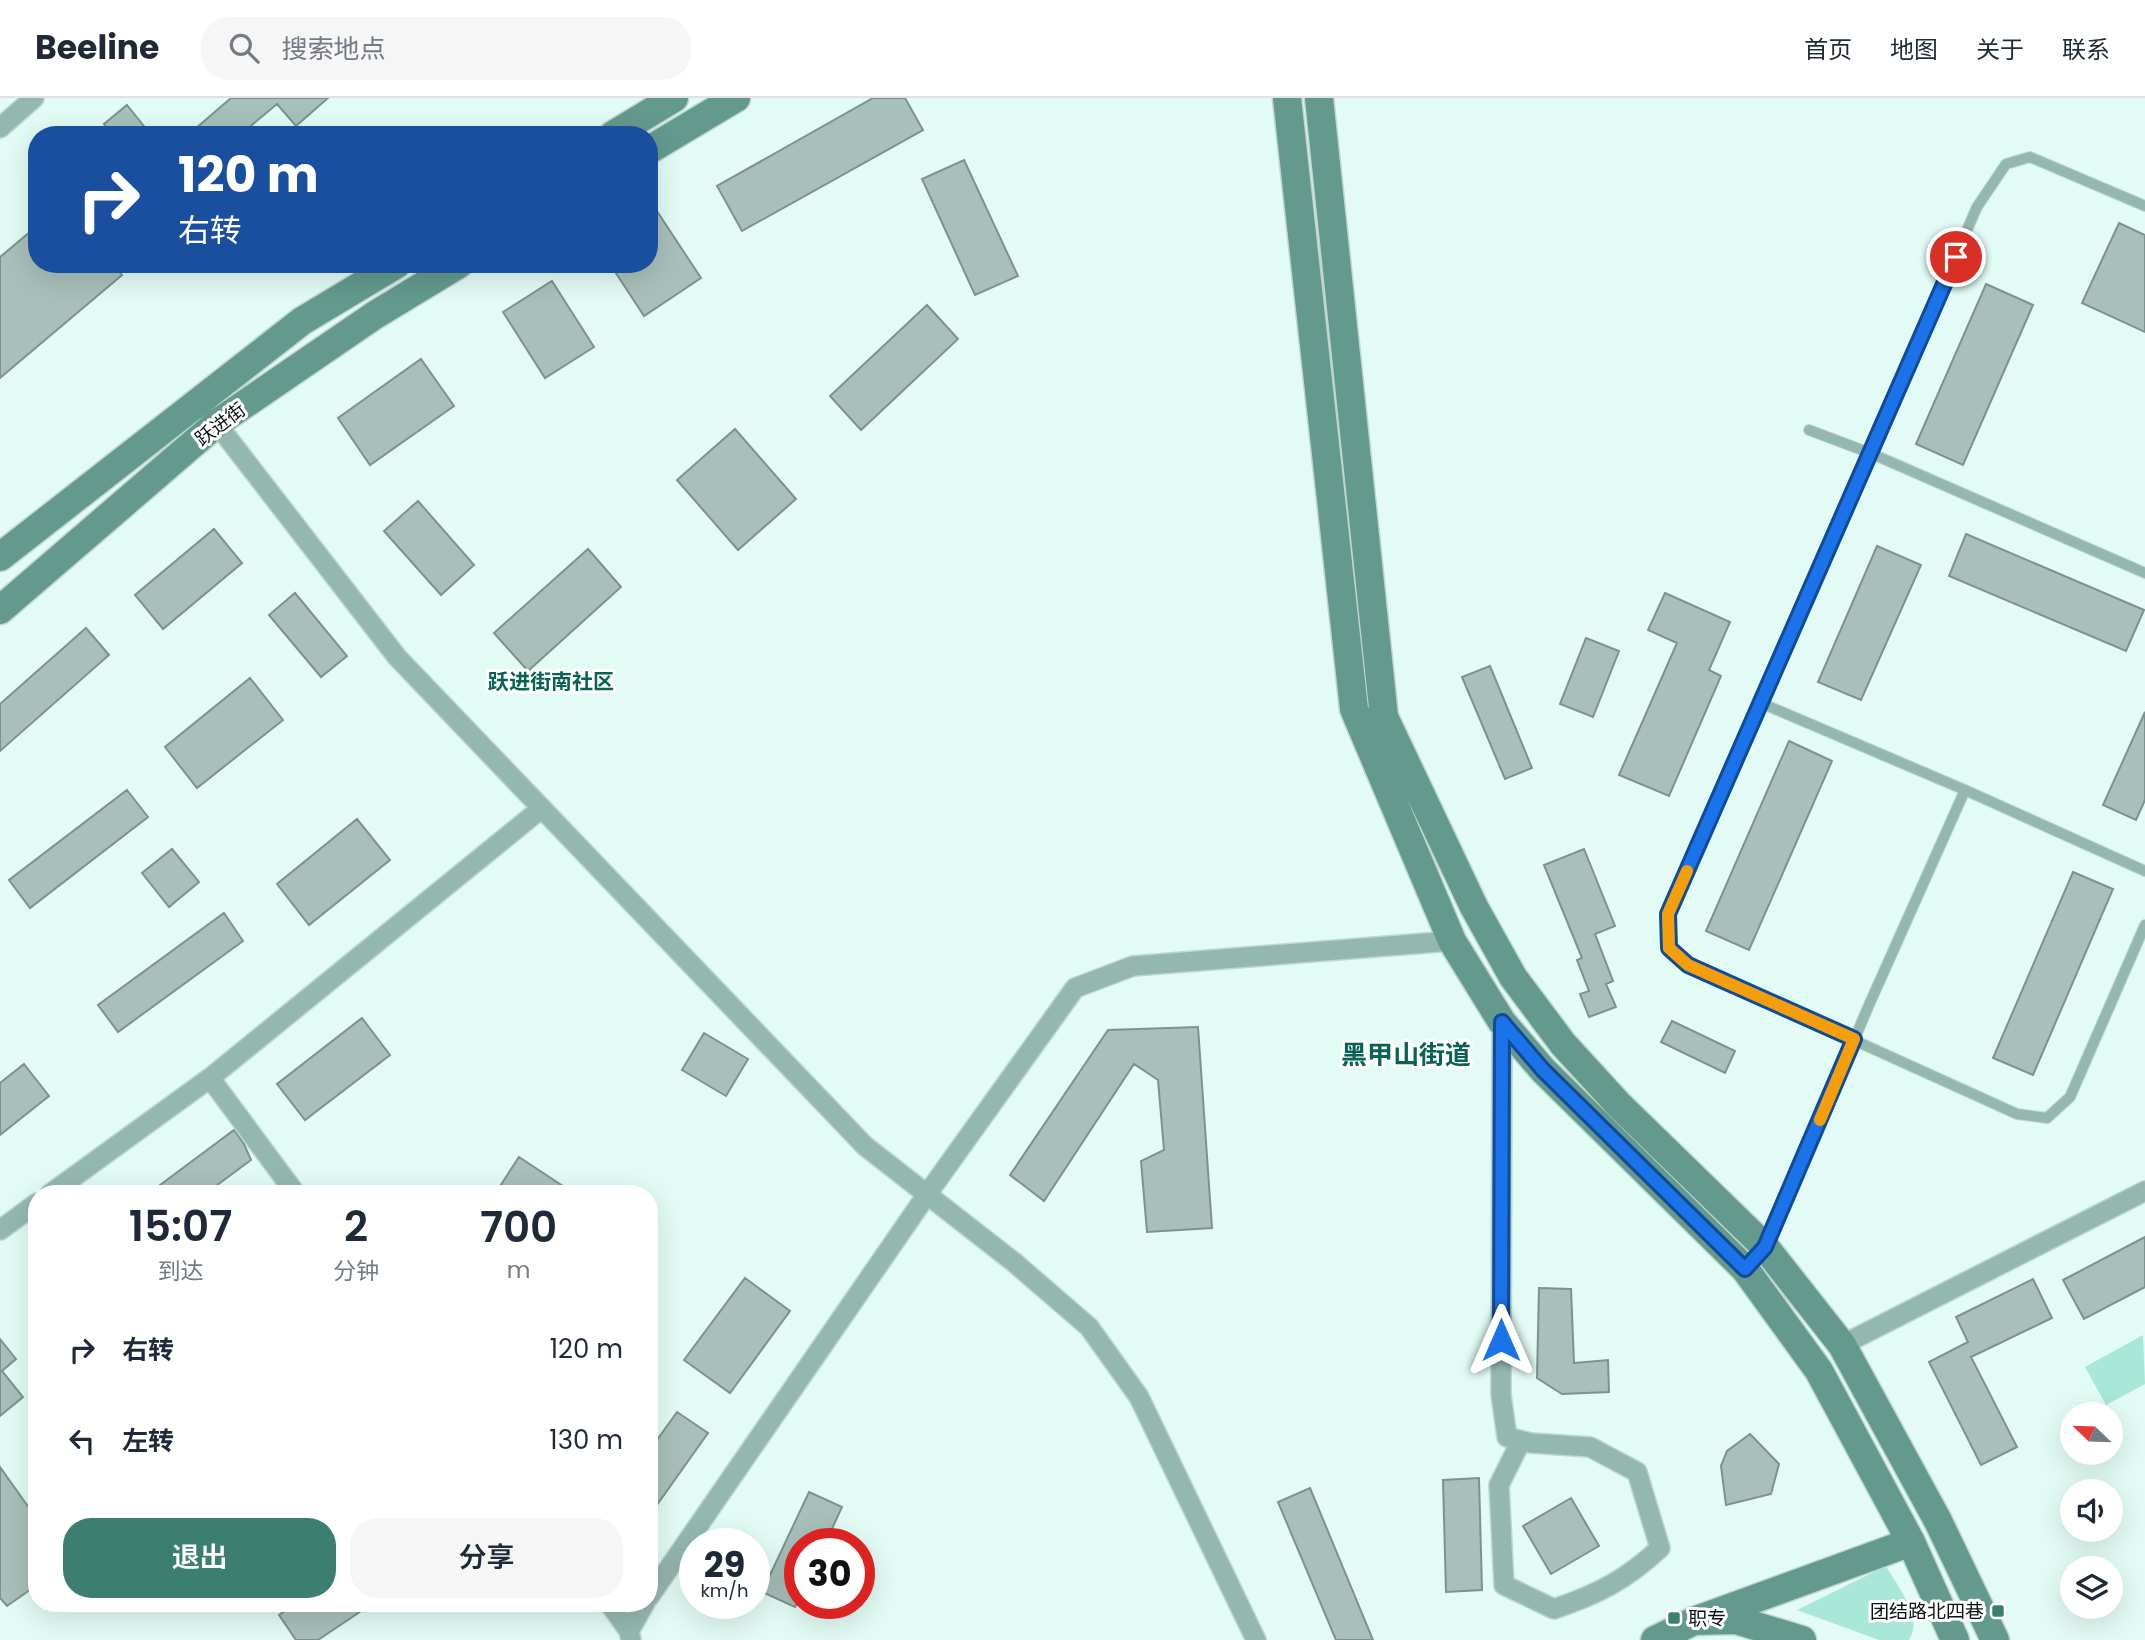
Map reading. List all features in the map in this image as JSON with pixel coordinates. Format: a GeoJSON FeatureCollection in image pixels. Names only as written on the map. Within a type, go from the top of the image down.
{"type":"FeatureCollection","features":[{"type":"Feature","properties":{"kind":"street"},"geometry":{"type":"LineString","coordinates":[[0,128],[34,98]]}},
{"type":"Feature","properties":{"kind":"street"},"geometry":{"type":"LineString","coordinates":[[628,126],[674,98]]}},
{"type":"Feature","properties":{"kind":"street"},"geometry":{"type":"LineString","coordinates":[[658,145],[736,98]]}},
{"type":"Feature","properties":{"kind":"street"},"geometry":{"type":"LineString","coordinates":[[1287,98],[1354,709],[1452,941],[1502,1022],[1543,1070],[1755,1258],[1911,1542],[1946,1634]]}},
{"type":"Feature","properties":{"kind":"street"},"geometry":{"type":"LineString","coordinates":[[1319,98],[1384,718],[1474,907],[1513,977],[1563,1044],[1755,1258],[1842,1345],[1938,1521],[1995,1640]]}},
{"type":"Feature","properties":{"kind":"street","name":"跃进街"},"geometry":{"type":"LineString","coordinates":[[0,557],[302,321],[382,273]]}},
{"type":"Feature","properties":{"kind":"street","name":"跃进街"},"geometry":{"type":"LineString","coordinates":[[0,610],[217,424],[374,315],[444,273]]}},
{"type":"Feature","properties":{"kind":"street"},"geometry":{"type":"LineString","coordinates":[[199,401],[397,657],[865,1146],[1015,1263],[1089,1327],[1139,1397],[1256,1640]]}},
{"type":"Feature","properties":{"kind":"street"},"geometry":{"type":"LineString","coordinates":[[95,482],[111,481],[121,495],[114,512]]}},
{"type":"Feature","properties":{"kind":"street"},"geometry":{"type":"LineString","coordinates":[[62,1185],[210,1077],[542,807]]}},
{"type":"Feature","properties":{"kind":"street"},"geometry":{"type":"LineString","coordinates":[[658,1584],[928,1193],[1075,988],[1133,966],[1452,941]]}},
{"type":"Feature","properties":{"kind":"street"},"geometry":{"type":"LineString","coordinates":[[1502,1022],[1501,1395],[1507,1437],[1531,1443],[1590,1447],[1637,1472],[1660,1548],[1636,1571],[1588,1597],[1554,1609],[1504,1585],[1499,1485],[1521,1441]]}},
{"type":"Feature","properties":{"kind":"street"},"geometry":{"type":"LineString","coordinates":[[210,1077],[289,1185]]}},
{"type":"Feature","properties":{"kind":"street"},"geometry":{"type":"LineString","coordinates":[[1842,1345],[2145,1191]]}},
{"type":"Feature","properties":{"kind":"street"},"geometry":{"type":"LineString","coordinates":[[0,1230],[28,1210]]}},
{"type":"Feature","properties":{"kind":"street"},"geometry":{"type":"LineString","coordinates":[[1655,1640],[1694,1622],[1911,1542]]}},
{"type":"Feature","properties":{"kind":"street"},"geometry":{"type":"LineString","coordinates":[[615,1612],[630,1636]]}},
{"type":"Feature","properties":{"kind":"street"},"geometry":{"type":"LineString","coordinates":[[630,1636],[641,1612]]}},
{"type":"Feature","properties":{"kind":"street"},"geometry":{"type":"LineString","coordinates":[[1694,1622],[1736,1620],[1802,1640]]}},
{"type":"Feature","properties":{"kind":"lane"},"geometry":{"type":"LineString","coordinates":[[2145,206],[2030,157],[2006,164],[1977,207],[1668,914],[1669,948],[1688,965],[2017,1114],[2048,1118],[2070,1097],[2145,925]]}},
{"type":"Feature","properties":{"kind":"lane"},"geometry":{"type":"LineString","coordinates":[[1809,430],[1870,453],[2145,573]]}},
{"type":"Feature","properties":{"kind":"lane"},"geometry":{"type":"LineString","coordinates":[[1761,703],[2145,871]]}},
{"type":"Feature","properties":{"kind":"lane"},"geometry":{"type":"LineString","coordinates":[[1755,1258],[1965,790]]}},
{"type":"Feature","properties":{"kind":"green space"},"geometry":{"type":"Polygon","coordinates":[[[2143,1335],[2145,1384],[2112,1402],[2104,1402],[2085,1367],[2143,1335]]]}},
{"type":"Feature","properties":{"kind":"green space"},"geometry":{"type":"Polygon","coordinates":[[[1886,1566],[1911,1612],[1913,1631],[1909,1640],[1879,1640],[1797,1610],[1886,1566]]]}},
{"type":"Feature","properties":{"kind":"building"},"geometry":{"type":"Polygon","coordinates":[[[231,98],[328,98],[296,126],[277,104],[251,126],[198,126],[231,98]]]}},
{"type":"Feature","properties":{"kind":"building"},"geometry":{"type":"Polygon","coordinates":[[[873,98],[905,98],[923,130],[742,231],[717,186],[873,98]]]}},
{"type":"Feature","properties":{"kind":"building"},"geometry":{"type":"Polygon","coordinates":[[[127,105],[144,126],[105,126],[104,124],[127,105]]]}},
{"type":"Feature","properties":{"kind":"building"},"geometry":{"type":"Polygon","coordinates":[[[964,160],[1018,276],[975,295],[922,179],[964,160]]]}},
{"type":"Feature","properties":{"kind":"building"},"geometry":{"type":"Polygon","coordinates":[[[658,213],[701,278],[644,316],[616,273],[658,273],[658,213]]]}},
{"type":"Feature","properties":{"kind":"building"},"geometry":{"type":"Polygon","coordinates":[[[2119,223],[2145,235],[2145,332],[2082,303],[2119,223]]]}},
{"type":"Feature","properties":{"kind":"building"},"geometry":{"type":"Polygon","coordinates":[[[28,234],[28,273],[122,275],[0,378],[0,257],[28,234]]]}},
{"type":"Feature","properties":{"kind":"building"},"geometry":{"type":"Polygon","coordinates":[[[552,281],[594,347],[545,378],[503,312],[552,281]]]}},
{"type":"Feature","properties":{"kind":"building"},"geometry":{"type":"Polygon","coordinates":[[[1986,284],[2033,305],[1963,465],[1916,444],[1986,284]]]}},
{"type":"Feature","properties":{"kind":"building"},"geometry":{"type":"Polygon","coordinates":[[[927,305],[958,339],[861,430],[830,396],[927,305]]]}},
{"type":"Feature","properties":{"kind":"building"},"geometry":{"type":"Polygon","coordinates":[[[421,359],[454,406],[370,465],[338,418],[421,359]]]}},
{"type":"Feature","properties":{"kind":"building"},"geometry":{"type":"Polygon","coordinates":[[[735,429],[796,499],[738,550],[677,480],[735,429]]]}},
{"type":"Feature","properties":{"kind":"building"},"geometry":{"type":"Polygon","coordinates":[[[418,501],[474,565],[441,595],[384,531],[418,501]]]}},
{"type":"Feature","properties":{"kind":"building"},"geometry":{"type":"Polygon","coordinates":[[[214,529],[242,563],[163,629],[135,595],[214,529]]]}},
{"type":"Feature","properties":{"kind":"building"},"geometry":{"type":"Polygon","coordinates":[[[1966,534],[2144,610],[2126,651],[1949,576],[1966,534]]]}},
{"type":"Feature","properties":{"kind":"building"},"geometry":{"type":"Polygon","coordinates":[[[1877,546],[1921,565],[1861,700],[1818,682],[1877,546]]]}},
{"type":"Feature","properties":{"kind":"building"},"geometry":{"type":"Polygon","coordinates":[[[588,549],[621,587],[528,671],[494,633],[588,549]]]}},
{"type":"Feature","properties":{"kind":"building"},"geometry":{"type":"Polygon","coordinates":[[[295,593],[347,656],[321,677],[269,615],[295,593]]]}},
{"type":"Feature","properties":{"kind":"building"},"geometry":{"type":"Polygon","coordinates":[[[1665,593],[1730,622],[1709,670],[1721,676],[1669,796],[1619,775],[1677,643],[1648,630],[1665,593]]]}},
{"type":"Feature","properties":{"kind":"building"},"geometry":{"type":"Polygon","coordinates":[[[86,628],[109,655],[0,751],[0,704],[86,628]]]}},
{"type":"Feature","properties":{"kind":"building"},"geometry":{"type":"Polygon","coordinates":[[[1586,638],[1619,651],[1593,717],[1560,704],[1586,638]]]}},
{"type":"Feature","properties":{"kind":"building"},"geometry":{"type":"Polygon","coordinates":[[[1490,666],[1532,768],[1505,779],[1462,677],[1490,666]]]}},
{"type":"Feature","properties":{"kind":"building"},"geometry":{"type":"Polygon","coordinates":[[[250,678],[283,720],[197,788],[165,747],[250,678]]]}},
{"type":"Feature","properties":{"kind":"building"},"geometry":{"type":"Polygon","coordinates":[[[2145,712],[2145,800],[2136,820],[2103,805],[2145,712]]]}},
{"type":"Feature","properties":{"kind":"building"},"geometry":{"type":"Polygon","coordinates":[[[1789,741],[1832,761],[1749,950],[1706,931],[1789,741]]]}},
{"type":"Feature","properties":{"kind":"building"},"geometry":{"type":"Polygon","coordinates":[[[127,790],[148,817],[30,908],[9,880],[127,790]]]}},
{"type":"Feature","properties":{"kind":"building"},"geometry":{"type":"Polygon","coordinates":[[[357,819],[390,860],[309,925],[277,884],[357,819]]]}},
{"type":"Feature","properties":{"kind":"building"},"geometry":{"type":"Polygon","coordinates":[[[172,849],[199,882],[169,907],[142,873],[172,849]]]}},
{"type":"Feature","properties":{"kind":"building"},"geometry":{"type":"Polygon","coordinates":[[[1584,849],[1615,926],[1595,934],[1613,981],[1606,984],[1616,1007],[1589,1017],[1580,994],[1589,991],[1577,960],[1582,958],[1544,865],[1584,849]]]}},
{"type":"Feature","properties":{"kind":"building"},"geometry":{"type":"Polygon","coordinates":[[[2073,872],[2113,889],[2033,1075],[1993,1058],[2073,872]]]}},
{"type":"Feature","properties":{"kind":"building"},"geometry":{"type":"Polygon","coordinates":[[[224,913],[243,941],[118,1032],[98,1005],[224,913]]]}},
{"type":"Feature","properties":{"kind":"building"},"geometry":{"type":"Polygon","coordinates":[[[362,1018],[390,1055],[305,1120],[277,1084],[362,1018]]]}},
{"type":"Feature","properties":{"kind":"building"},"geometry":{"type":"Polygon","coordinates":[[[1672,1021],[1735,1051],[1725,1073],[1661,1042],[1672,1021]]]}},
{"type":"Feature","properties":{"kind":"building"},"geometry":{"type":"Polygon","coordinates":[[[1198,1027],[1212,1228],[1147,1232],[1141,1161],[1164,1150],[1158,1080],[1134,1064],[1044,1201],[1010,1175],[1108,1030],[1198,1027]]]}},
{"type":"Feature","properties":{"kind":"building"},"geometry":{"type":"Polygon","coordinates":[[[704,1033],[748,1059],[726,1096],[682,1070],[704,1033]]]}},
{"type":"Feature","properties":{"kind":"building"},"geometry":{"type":"Polygon","coordinates":[[[24,1064],[49,1096],[0,1135],[0,1083],[24,1064]]]}},
{"type":"Feature","properties":{"kind":"building"},"geometry":{"type":"Polygon","coordinates":[[[234,1130],[251,1160],[217,1185],[160,1185],[234,1130]]]}},
{"type":"Feature","properties":{"kind":"building"},"geometry":{"type":"Polygon","coordinates":[[[519,1157],[561,1185],[501,1185],[519,1157]]]}},
{"type":"Feature","properties":{"kind":"building"},"geometry":{"type":"Polygon","coordinates":[[[2145,1237],[2145,1287],[2084,1319],[2063,1280],[2145,1237]]]}},
{"type":"Feature","properties":{"kind":"building"},"geometry":{"type":"Polygon","coordinates":[[[745,1278],[790,1311],[730,1393],[684,1360],[745,1278]]]}},
{"type":"Feature","properties":{"kind":"building"},"geometry":{"type":"Polygon","coordinates":[[[2033,1279],[2052,1318],[1971,1357],[2017,1447],[1981,1465],[1929,1362],[1968,1342],[1956,1317],[2033,1279]]]}},
{"type":"Feature","properties":{"kind":"building"},"geometry":{"type":"Polygon","coordinates":[[[1539,1288],[1571,1289],[1574,1363],[1608,1360],[1609,1392],[1562,1394],[1537,1378],[1539,1288]]]}},
{"type":"Feature","properties":{"kind":"building"},"geometry":{"type":"Polygon","coordinates":[[[0,1339],[16,1359],[2,1371],[23,1397],[0,1416],[0,1339]]]}},
{"type":"Feature","properties":{"kind":"building"},"geometry":{"type":"Polygon","coordinates":[[[677,1412],[708,1433],[658,1503],[658,1438],[677,1412]]]}},
{"type":"Feature","properties":{"kind":"building"},"geometry":{"type":"Polygon","coordinates":[[[1750,1434],[1779,1464],[1771,1494],[1726,1505],[1721,1466],[1727,1451],[1750,1434]]]}},
{"type":"Feature","properties":{"kind":"building"},"geometry":{"type":"Polygon","coordinates":[[[0,1467],[28,1506],[28,1591],[7,1606],[0,1598],[0,1467]]]}},
{"type":"Feature","properties":{"kind":"building"},"geometry":{"type":"Polygon","coordinates":[[[1479,1478],[1482,1590],[1446,1592],[1443,1480],[1479,1478]]]}},
{"type":"Feature","properties":{"kind":"building"},"geometry":{"type":"Polygon","coordinates":[[[1310,1488],[1373,1640],[1336,1640],[1278,1502],[1310,1488]]]}},
{"type":"Feature","properties":{"kind":"building"},"geometry":{"type":"Polygon","coordinates":[[[809,1492],[842,1507],[832,1528],[792,1528],[809,1492]]]}},
{"type":"Feature","properties":{"kind":"building"},"geometry":{"type":"Polygon","coordinates":[[[1571,1498],[1599,1546],[1551,1574],[1523,1526],[1571,1498]]]}},
{"type":"Feature","properties":{"kind":"building"},"geometry":{"type":"Polygon","coordinates":[[[784,1545],[784,1602],[770,1596],[770,1575],[784,1545]]]}},
{"type":"Feature","properties":{"kind":"building"},"geometry":{"type":"Polygon","coordinates":[[[283,1612],[360,1612],[318,1640],[296,1640],[279,1615],[283,1612]]]}},
{"type":"Feature","properties":{"kind":"slow traffic"},"geometry":{"type":"LineString","coordinates":[[1687,871],[1668,914],[1669,948],[1688,965],[1854,1039],[1820,1120]]}},
{"type":"Feature","properties":{"kind":"place","name":"团结路北四巷"},"geometry":{"type":"Point","coordinates":[1998,1611]}},
{"type":"Feature","properties":{"kind":"place","name":"职专"},"geometry":{"type":"Point","coordinates":[1674,1618]}},
{"type":"Feature","properties":{"kind":"district","name":"跃进街南社区"},"geometry":{"type":"Point","coordinates":[551,682]}},
{"type":"Feature","properties":{"kind":"district","name":"黑甲山街道"},"geometry":{"type":"Point","coordinates":[1406,1055]}},
{"type":"Feature","properties":{"kind":"route"},"geometry":{"type":"LineString","coordinates":[[1501,1340],[1502,1022],[1543,1070],[1745,1269],[1765,1247],[1854,1039],[1688,965],[1669,948],[1668,914],[1956,257]]}}]}
